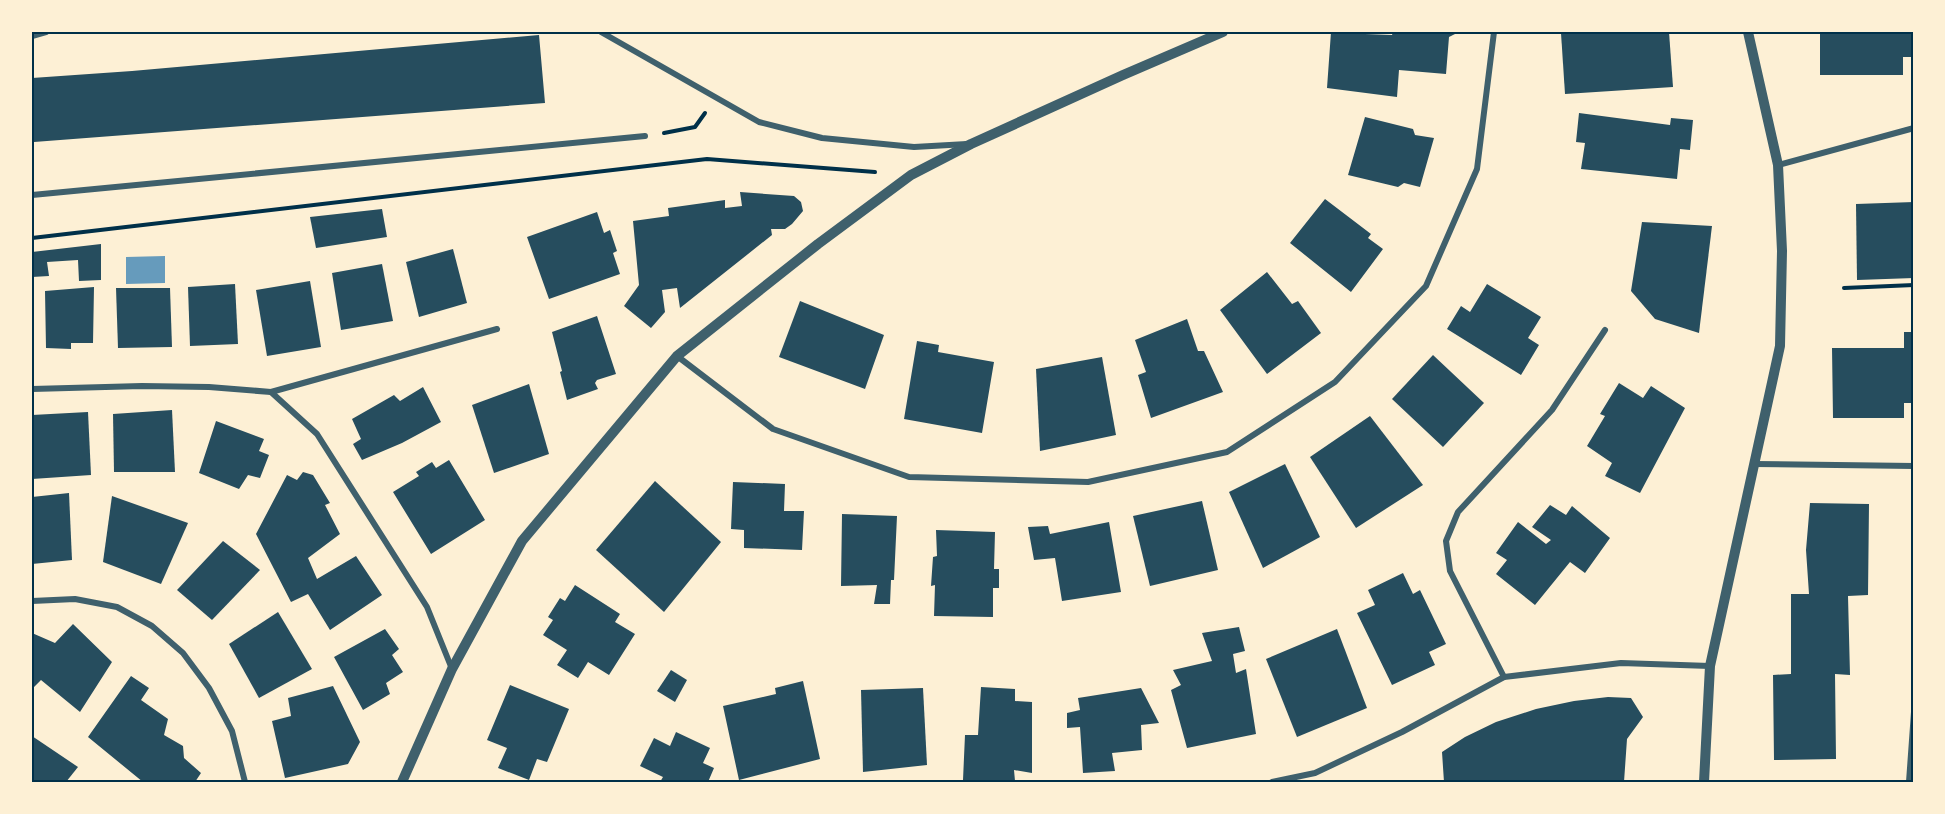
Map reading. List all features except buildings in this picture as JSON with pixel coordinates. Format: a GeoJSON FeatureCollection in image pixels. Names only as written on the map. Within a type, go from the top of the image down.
{"type":"FeatureCollection","features":[{"type":"Feature","properties":{"kind":"street"},"geometry":{"type":"LineString","coordinates":[[32,36],[46,32]]}},
{"type":"Feature","properties":{"kind":"street"},"geometry":{"type":"LineString","coordinates":[[601,32],[759,122],[822,138],[914,147],[971,144]]}},
{"type":"Feature","properties":{"kind":"street"},"geometry":{"type":"LineString","coordinates":[[402,783],[452,669],[522,541],[677,356],[818,244],[911,176],[971,144],[1223,32]]}},
{"type":"Feature","properties":{"kind":"street"},"geometry":{"type":"LineString","coordinates":[[677,356],[773,429],[909,477],[1088,482],[1227,452],[1335,382],[1426,286],[1477,169],[1494,32]]}},
{"type":"Feature","properties":{"kind":"street"},"geometry":{"type":"LineString","coordinates":[[1704,783],[1710,666],[1780,346],[1782,251],[1779,165],[1748,32]]}},
{"type":"Feature","properties":{"kind":"street"},"geometry":{"type":"LineString","coordinates":[[1779,165],[1914,128]]}},
{"type":"Feature","properties":{"kind":"street"},"geometry":{"type":"LineString","coordinates":[[32,195],[645,136]]}},
{"type":"Feature","properties":{"kind":"street"},"geometry":{"type":"LineString","coordinates":[[32,389],[164,386],[271,392],[497,329]]}},
{"type":"Feature","properties":{"kind":"street"},"geometry":{"type":"LineString","coordinates":[[1504,677],[1450,571],[1446,541],[1458,512],[1552,410],[1605,330]]}},
{"type":"Feature","properties":{"kind":"street"},"geometry":{"type":"LineString","coordinates":[[271,392],[317,434],[427,607],[452,669]]}},
{"type":"Feature","properties":{"kind":"street"},"geometry":{"type":"LineString","coordinates":[[1754,464],[1914,466]]}},
{"type":"Feature","properties":{"kind":"street"},"geometry":{"type":"LineString","coordinates":[[32,601],[75,599],[117,608],[152,626],[183,652],[209,688],[232,731],[245,783]]}},
{"type":"Feature","properties":{"kind":"street"},"geometry":{"type":"LineString","coordinates":[[1272,783],[1315,773],[1402,732],[1504,677],[1621,663],[1710,666]]}},
{"type":"Feature","properties":{"kind":"street"},"geometry":{"type":"LineString","coordinates":[[1909,783],[1914,712]]}},
{"type":"Feature","properties":{"kind":"path"},"geometry":{"type":"LineString","coordinates":[[645,136],[694,127],[715,97]]}},
{"type":"Feature","properties":{"kind":"path"},"geometry":{"type":"LineString","coordinates":[[32,238],[707,159],[911,176]]}},
{"type":"Feature","properties":{"kind":"path"},"geometry":{"type":"LineString","coordinates":[[1844,288],[1914,285]]}},
{"type":"Feature","properties":{"kind":"water"},"geometry":{"type":"Polygon","coordinates":[[[165,256],[165,283],[126,284],[126,257],[165,256]]]}}]}
